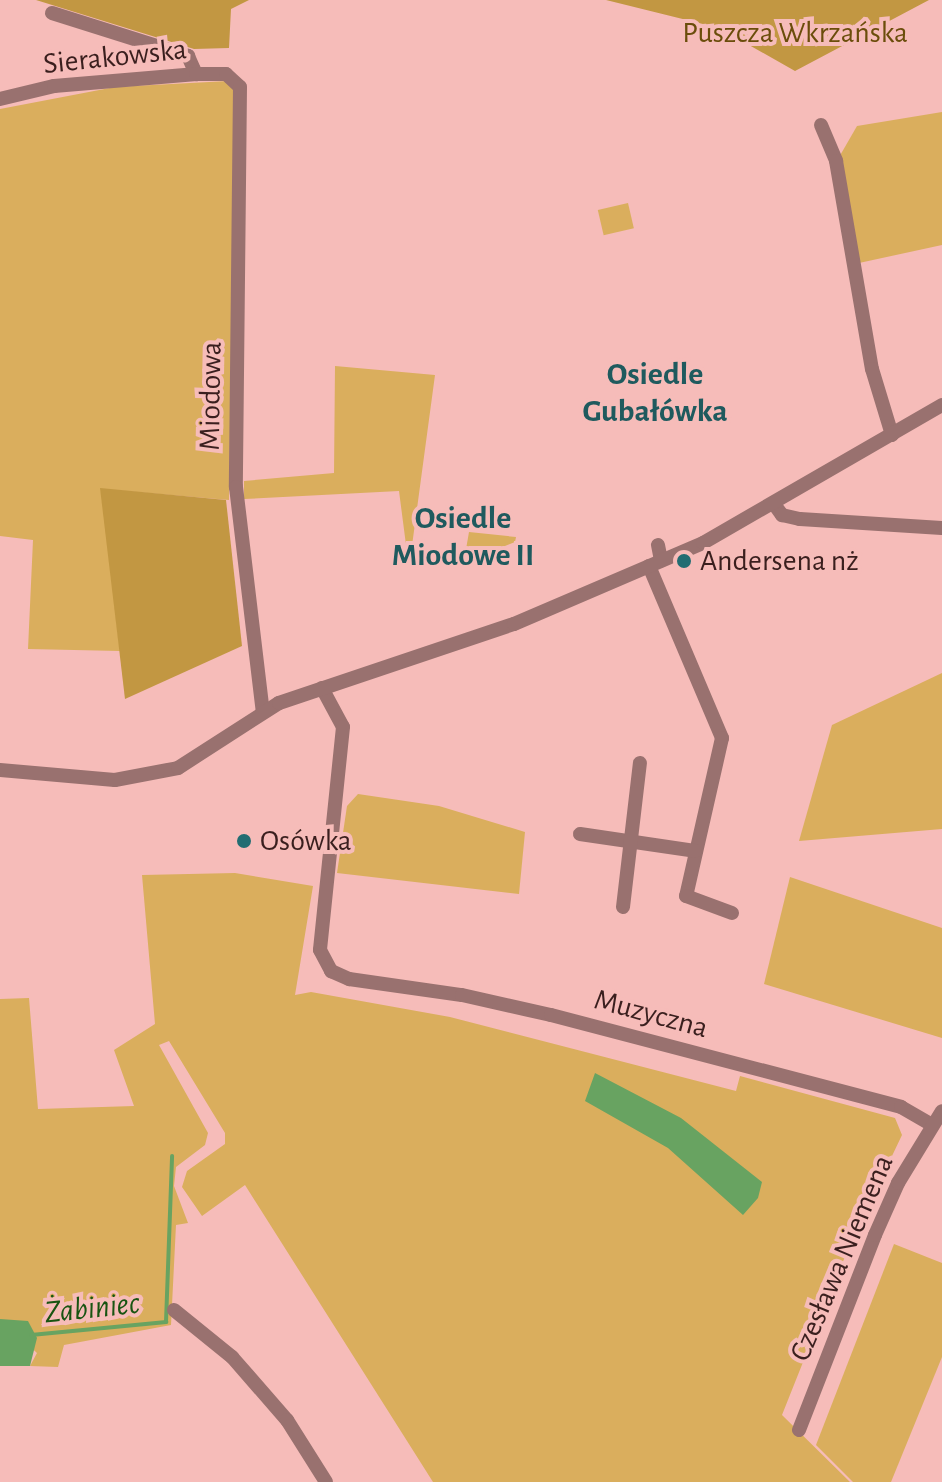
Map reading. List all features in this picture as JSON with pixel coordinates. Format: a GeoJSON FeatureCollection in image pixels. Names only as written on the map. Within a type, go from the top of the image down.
{"type":"FeatureCollection","features":[{"type":"Feature","properties":{"kind":"street"},"geometry":{"type":"LineString","coordinates":[[52,13],[188,56],[194,60],[196,74]]}},
{"type":"Feature","properties":{"kind":"street","name":"Sierakowska"},"geometry":{"type":"LineString","coordinates":[[0,99],[54,86],[196,74],[235,79]]}},
{"type":"Feature","properties":{"kind":"street","name":"Miodowa"},"geometry":{"type":"LineString","coordinates":[[235,79],[240,87],[236,487],[263,712]]}},
{"type":"Feature","properties":{"kind":"street"},"geometry":{"type":"LineString","coordinates":[[821,125],[836,161],[872,369],[892,435]]}},
{"type":"Feature","properties":{"kind":"street"},"geometry":{"type":"LineString","coordinates":[[0,770],[143,778],[188,763],[263,712],[322,688],[514,624],[655,564],[774,504],[942,405]]}},
{"type":"Feature","properties":{"kind":"street"},"geometry":{"type":"LineString","coordinates":[[774,504],[782,515],[800,519],[942,528]]}},
{"type":"Feature","properties":{"kind":"street"},"geometry":{"type":"LineString","coordinates":[[658,545],[655,564],[722,738],[686,896],[732,913]]}},
{"type":"Feature","properties":{"kind":"street","name":"Muzyczna"},"geometry":{"type":"LineString","coordinates":[[322,688],[343,727],[320,950],[331,971],[349,979],[462,995],[551,1015],[901,1107],[932,1125]]}},
{"type":"Feature","properties":{"kind":"street"},"geometry":{"type":"LineString","coordinates":[[623,907],[640,763]]}},
{"type":"Feature","properties":{"kind":"street"},"geometry":{"type":"LineString","coordinates":[[580,834],[695,851]]}},
{"type":"Feature","properties":{"kind":"street","name":"Czesława Niemena"},"geometry":{"type":"LineString","coordinates":[[799,1430],[875,1235],[942,1111]]}},
{"type":"Feature","properties":{"kind":"street"},"geometry":{"type":"LineString","coordinates":[[174,1310],[232,1357],[287,1420],[326,1482]]}},
{"type":"Feature","properties":{"kind":"shaded area"},"geometry":{"type":"Polygon","coordinates":[[[228,81],[235,88],[229,500],[101,489],[120,651],[28,649],[33,540],[0,536],[0,109],[115,87],[228,81]]]}},
{"type":"Feature","properties":{"kind":"shaded area"},"geometry":{"type":"Polygon","coordinates":[[[942,112],[942,245],[859,263],[838,159],[857,126],[942,112]]]}},
{"type":"Feature","properties":{"kind":"shaded area"},"geometry":{"type":"Polygon","coordinates":[[[628,203],[634,228],[604,235],[598,210],[628,203]]]}},
{"type":"Feature","properties":{"kind":"shaded area"},"geometry":{"type":"Polygon","coordinates":[[[335,366],[435,375],[409,568],[399,491],[244,499],[244,481],[334,473],[335,366]]]}},
{"type":"Feature","properties":{"kind":"shaded area"},"geometry":{"type":"Polygon","coordinates":[[[469,532],[516,537],[515,542],[472,559],[465,555],[469,532]]]}},
{"type":"Feature","properties":{"kind":"shaded area"},"geometry":{"type":"Polygon","coordinates":[[[942,673],[942,829],[799,841],[832,725],[942,673]]]}},
{"type":"Feature","properties":{"kind":"shaded area"},"geometry":{"type":"Polygon","coordinates":[[[358,794],[439,806],[525,832],[519,894],[337,873],[347,806],[358,794]]]}},
{"type":"Feature","properties":{"kind":"shaded area"},"geometry":{"type":"Polygon","coordinates":[[[235,873],[313,886],[295,995],[311,992],[450,1017],[736,1091],[740,1076],[895,1118],[902,1135],[850,1244],[782,1415],[850,1482],[433,1482],[245,1185],[202,1216],[182,1187],[187,1171],[225,1144],[225,1133],[169,1041],[159,1045],[208,1133],[205,1145],[176,1167],[174,1186],[188,1223],[176,1225],[171,1325],[64,1345],[58,1367],[30,1366],[37,1353],[0,1319],[0,999],[29,998],[38,1109],[134,1106],[114,1050],[155,1024],[142,875],[235,873]]]}},
{"type":"Feature","properties":{"kind":"shaded area"},"geometry":{"type":"Polygon","coordinates":[[[790,877],[942,928],[942,1038],[764,984],[790,877]]]}},
{"type":"Feature","properties":{"kind":"shaded area"},"geometry":{"type":"Polygon","coordinates":[[[595,1073],[681,1118],[762,1182],[758,1198],[743,1215],[668,1148],[585,1101],[595,1073]]]}},
{"type":"Feature","properties":{"kind":"shaded area"},"geometry":{"type":"Polygon","coordinates":[[[894,1244],[942,1263],[942,1357],[891,1482],[853,1482],[816,1445],[894,1244]]]}},
{"type":"Feature","properties":{"kind":"shaded area"},"geometry":{"type":"Polygon","coordinates":[[[0,1319],[28,1321],[37,1338],[30,1366],[0,1366],[0,1319]]]}},
{"type":"Feature","properties":{"kind":"green space"},"geometry":{"type":"Polygon","coordinates":[[[36,0],[249,0],[231,9],[229,48],[194,49],[36,0]]]}},
{"type":"Feature","properties":{"kind":"green space","name":"Puszcza Wkrzańska"},"geometry":{"type":"Polygon","coordinates":[[[606,0],[929,0],[795,71],[719,28],[606,0]]]}},
{"type":"Feature","properties":{"kind":"green space"},"geometry":{"type":"Polygon","coordinates":[[[100,488],[226,500],[242,646],[125,699],[100,488]]]}},
{"type":"Feature","properties":{"kind":"waterway","name":"Żabiniec"},"geometry":{"type":"LineString","coordinates":[[31,1335],[166,1322],[172,1156]]}},
{"type":"Feature","properties":{"kind":"place","name":"Andersena nż"},"geometry":{"type":"Point","coordinates":[684,561]}},
{"type":"Feature","properties":{"kind":"place","name":"Osówka"},"geometry":{"type":"Point","coordinates":[244,841]}},
{"type":"Feature","properties":{"kind":"district","name":"Osiedle Gubałówka"},"geometry":{"type":"Point","coordinates":[655,394]}},
{"type":"Feature","properties":{"kind":"district","name":"Osiedle Miodowe II"},"geometry":{"type":"Point","coordinates":[463,538]}}]}
